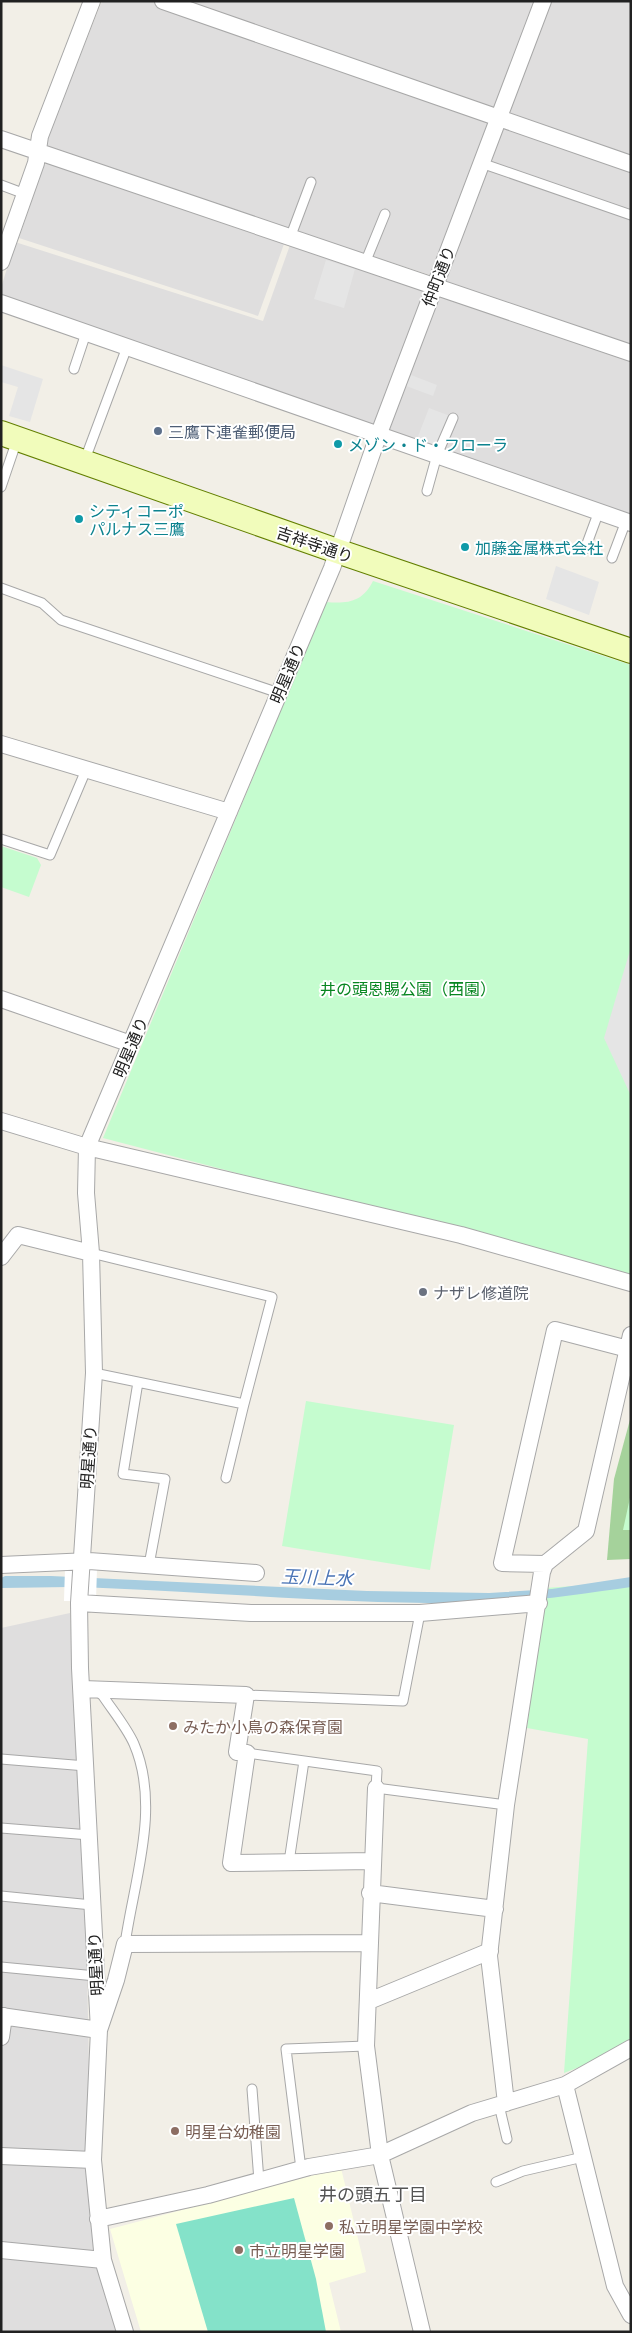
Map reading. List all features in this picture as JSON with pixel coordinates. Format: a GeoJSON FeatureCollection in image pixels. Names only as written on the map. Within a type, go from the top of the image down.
{"type":"FeatureCollection","features":[{"type":"Feature","properties":{"kind":"main road","name":"吉祥寺通り"},"geometry":{"type":"LineString","coordinates":[[9,436],[337,551],[631,651]]}},
{"type":"Feature","properties":{"kind":"street"},"geometry":{"type":"LineString","coordinates":[[1,262],[36,163],[43,127],[92,1]]}},
{"type":"Feature","properties":{"kind":"street"},"geometry":{"type":"LineString","coordinates":[[164,1],[631,164]]}},
{"type":"Feature","properties":{"kind":"street","name":"仲町通り"},"geometry":{"type":"LineString","coordinates":[[337,551],[378,436],[543,1]]}},
{"type":"Feature","properties":{"kind":"street"},"geometry":{"type":"LineString","coordinates":[[1,139],[631,353]]}},
{"type":"Feature","properties":{"kind":"street"},"geometry":{"type":"LineString","coordinates":[[1,303],[629,522]]}},
{"type":"Feature","properties":{"kind":"street","name":"明星通り"},"geometry":{"type":"LineString","coordinates":[[125,2332],[103,2260],[93,2160],[100,2030],[86,1766],[89,1689],[80,1668],[79,1598],[94,1373],[91,1253],[86,1193],[87,1147],[337,551]]}},
{"type":"Feature","properties":{"kind":"street"},"geometry":{"type":"LineString","coordinates":[[1,744],[229,812]]}},
{"type":"Feature","properties":{"kind":"street"},"geometry":{"type":"LineString","coordinates":[[1,999],[131,1044]]}},
{"type":"Feature","properties":{"kind":"street"},"geometry":{"type":"LineString","coordinates":[[1,1122],[87,1147],[461,1236],[631,1283]]}},
{"type":"Feature","properties":{"kind":"street"},"geometry":{"type":"LineString","coordinates":[[1,1258],[18,1235],[91,1253]]}},
{"type":"Feature","properties":{"kind":"street"},"geometry":{"type":"LineString","coordinates":[[502,2104],[490,1951],[506,1805],[544,1568],[586,1531],[629,1342],[555,1330],[502,1562],[544,1568]]}},
{"type":"Feature","properties":{"kind":"street"},"geometry":{"type":"LineString","coordinates":[[1,1565],[80,1568],[149,1564],[256,1573]]}},
{"type":"Feature","properties":{"kind":"street"},"geometry":{"type":"LineString","coordinates":[[79,1598],[251,1614],[420,1613],[539,1600]]}},
{"type":"Feature","properties":{"kind":"street"},"geometry":{"type":"LineString","coordinates":[[89,1689],[246,1695],[237,1752],[247,1753],[231,1863],[372,1861]]}},
{"type":"Feature","properties":{"kind":"street"},"geometry":{"type":"LineString","coordinates":[[376,1788],[370,1893],[369,2001],[366,2046],[380,2155],[422,2332]]}},
{"type":"Feature","properties":{"kind":"street"},"geometry":{"type":"LineString","coordinates":[[370,1893],[495,1909]]}},
{"type":"Feature","properties":{"kind":"street"},"geometry":{"type":"LineString","coordinates":[[1,2037],[3,2016],[100,2030],[125,1944],[369,1943]]}},
{"type":"Feature","properties":{"kind":"street"},"geometry":{"type":"LineString","coordinates":[[369,2001],[490,1951]]}},
{"type":"Feature","properties":{"kind":"street"},"geometry":{"type":"LineString","coordinates":[[98,2219],[208,2194],[301,2169],[380,2155],[472,2113],[566,2085],[631,2048]]}},
{"type":"Feature","properties":{"kind":"street"},"geometry":{"type":"LineString","coordinates":[[566,2085],[615,2286],[631,2315]]}},
{"type":"Feature","properties":{"kind":"street"},"geometry":{"type":"LineString","coordinates":[[1,2156],[93,2160]]}},
{"type":"Feature","properties":{"kind":"street"},"geometry":{"type":"LineString","coordinates":[[1,2250],[103,2260]]}},
{"type":"Feature","properties":{"kind":"lane"},"geometry":{"type":"LineString","coordinates":[[481,163],[631,215]]}},
{"type":"Feature","properties":{"kind":"lane"},"geometry":{"type":"LineString","coordinates":[[290,238],[311,182]]}},
{"type":"Feature","properties":{"kind":"lane"},"geometry":{"type":"LineString","coordinates":[[1,185],[25,194]]}},
{"type":"Feature","properties":{"kind":"lane"},"geometry":{"type":"LineString","coordinates":[[365,263],[385,214]]}},
{"type":"Feature","properties":{"kind":"lane"},"geometry":{"type":"LineString","coordinates":[[74,369],[86,333]]}},
{"type":"Feature","properties":{"kind":"lane"},"geometry":{"type":"LineString","coordinates":[[84,462],[126,347]]}},
{"type":"Feature","properties":{"kind":"lane"},"geometry":{"type":"LineString","coordinates":[[427,491],[437,455],[453,418]]}},
{"type":"Feature","properties":{"kind":"lane"},"geometry":{"type":"LineString","coordinates":[[1,487],[9,436]]}},
{"type":"Feature","properties":{"kind":"lane"},"geometry":{"type":"LineString","coordinates":[[584,549],[599,511]]}},
{"type":"Feature","properties":{"kind":"lane"},"geometry":{"type":"LineString","coordinates":[[612,558],[629,522]]}},
{"type":"Feature","properties":{"kind":"lane"},"geometry":{"type":"LineString","coordinates":[[1,588],[42,602],[61,620],[279,693]]}},
{"type":"Feature","properties":{"kind":"lane"},"geometry":{"type":"LineString","coordinates":[[1,839],[50,855],[86,770]]}},
{"type":"Feature","properties":{"kind":"lane"},"geometry":{"type":"LineString","coordinates":[[91,1253],[272,1297],[226,1478]]}},
{"type":"Feature","properties":{"kind":"lane"},"geometry":{"type":"LineString","coordinates":[[94,1373],[244,1404]]}},
{"type":"Feature","properties":{"kind":"lane"},"geometry":{"type":"LineString","coordinates":[[138,1382],[123,1474],[165,1478],[149,1564]]}},
{"type":"Feature","properties":{"kind":"lane"},"geometry":{"type":"LineString","coordinates":[[246,1695],[403,1701],[420,1613]]}},
{"type":"Feature","properties":{"kind":"lane"},"geometry":{"type":"LineString","coordinates":[[89,1689],[103,1696],[134,1744],[145,1779],[148,1808],[125,1944]]}},
{"type":"Feature","properties":{"kind":"lane"},"geometry":{"type":"LineString","coordinates":[[247,1753],[377,1772],[376,1788],[506,1805]]}},
{"type":"Feature","properties":{"kind":"lane"},"geometry":{"type":"LineString","coordinates":[[1,1759],[86,1766]]}},
{"type":"Feature","properties":{"kind":"lane"},"geometry":{"type":"LineString","coordinates":[[289,1862],[304,1761]]}},
{"type":"Feature","properties":{"kind":"lane"},"geometry":{"type":"LineString","coordinates":[[1,1828],[90,1836]]}},
{"type":"Feature","properties":{"kind":"lane"},"geometry":{"type":"LineString","coordinates":[[1,1896],[92,1905]]}},
{"type":"Feature","properties":{"kind":"lane"},"geometry":{"type":"LineString","coordinates":[[1,1967],[96,1976]]}},
{"type":"Feature","properties":{"kind":"lane"},"geometry":{"type":"LineString","coordinates":[[301,2169],[286,2049],[366,2046]]}},
{"type":"Feature","properties":{"kind":"lane"},"geometry":{"type":"LineString","coordinates":[[252,2089],[259,2181]]}},
{"type":"Feature","properties":{"kind":"lane"},"geometry":{"type":"LineString","coordinates":[[502,2104],[507,2140]]}},
{"type":"Feature","properties":{"kind":"lane"},"geometry":{"type":"LineString","coordinates":[[496,2182],[523,2171],[583,2157]]}},
{"type":"Feature","properties":{"kind":"shaded area"},"geometry":{"type":"Polygon","coordinates":[[[102,1],[535,1],[430,275],[43,149],[102,1]]]}},
{"type":"Feature","properties":{"kind":"shaded area"},"geometry":{"type":"Polygon","coordinates":[[[549,1],[631,1],[631,158],[505,115],[549,1]]]}},
{"type":"Feature","properties":{"kind":"shaded area"},"geometry":{"type":"Polygon","coordinates":[[[502,124],[631,169],[631,516],[1,298],[1,288],[15,242],[263,321],[290,245],[438,293],[502,124]]]}},
{"type":"Feature","properties":{"kind":"shaded area"},"geometry":{"type":"Polygon","coordinates":[[[48,163],[284,244],[258,316],[19,238],[44,165],[48,163]]]}},
{"type":"Feature","properties":{"kind":"shaded area"},"geometry":{"type":"Polygon","coordinates":[[[326,260],[355,269],[344,308],[314,299],[326,260]]]}},
{"type":"Feature","properties":{"kind":"shaded area"},"geometry":{"type":"Polygon","coordinates":[[[1,365],[43,379],[30,422],[9,416],[18,387],[1,382],[1,365]]]}},
{"type":"Feature","properties":{"kind":"shaded area"},"geometry":{"type":"Polygon","coordinates":[[[411,375],[437,385],[433,396],[406,386],[411,375]]]}},
{"type":"Feature","properties":{"kind":"shaded area"},"geometry":{"type":"Polygon","coordinates":[[[429,408],[450,416],[437,447],[417,439],[429,408]]]}},
{"type":"Feature","properties":{"kind":"shaded area"},"geometry":{"type":"Polygon","coordinates":[[[556,566],[599,582],[589,615],[546,599],[556,566]]]}},
{"type":"Feature","properties":{"kind":"shaded area"},"geometry":{"type":"Polygon","coordinates":[[[631,947],[631,1096],[604,1038],[631,947]]]}},
{"type":"Feature","properties":{"kind":"shaded area"},"geometry":{"type":"Polygon","coordinates":[[[70,1613],[86,1917],[90,2120],[118,2332],[1,2332],[1,1628],[70,1613]]]}},
{"type":"Feature","properties":{"kind":"shaded area","name":"市立明星学園"},"geometry":{"type":"Polygon","coordinates":[[[341,2168],[366,2272],[329,2283],[341,2332],[141,2332],[110,2229],[341,2168]]]}},
{"type":"Feature","properties":{"kind":"green space","name":"井の頭恩賜公園（西園）"},"geometry":{"type":"Polygon","coordinates":[[[373,581],[631,665],[631,1276],[103,1138],[326,602],[341,603],[354,600],[369,588],[373,581]]]}},
{"type":"Feature","properties":{"kind":"green space"},"geometry":{"type":"Polygon","coordinates":[[[1,846],[37,858],[41,865],[29,897],[1,887],[1,846]]]}},
{"type":"Feature","properties":{"kind":"green space"},"geometry":{"type":"Polygon","coordinates":[[[306,1401],[454,1425],[430,1570],[282,1546],[306,1401]]]}},
{"type":"Feature","properties":{"kind":"green space"},"geometry":{"type":"Polygon","coordinates":[[[631,1416],[631,1559],[607,1560],[614,1479],[631,1416]]]}},
{"type":"Feature","properties":{"kind":"green space"},"geometry":{"type":"Polygon","coordinates":[[[631,1493],[631,1530],[623,1530],[631,1493]]]}},
{"type":"Feature","properties":{"kind":"green space"},"geometry":{"type":"Polygon","coordinates":[[[631,1582],[631,2047],[564,2073],[588,1739],[527,1728],[545,1588],[631,1582]]]}},
{"type":"Feature","properties":{"kind":"green space"},"geometry":{"type":"Polygon","coordinates":[[[294,2198],[316,2279],[326,2332],[208,2332],[176,2224],[294,2198]]]}},
{"type":"Feature","properties":{"kind":"water"},"geometry":{"type":"Polygon","coordinates":[[[5,1576],[51,1576],[367,1591],[489,1593],[552,1589],[631,1577],[631,1587],[518,1601],[434,1603],[90,1587],[1,1588],[1,1578],[5,1576]]]}},
{"type":"Feature","properties":{"kind":"pier"},"geometry":{"type":"Polygon","coordinates":[[[65,1568],[97,1568],[96,1601],[64,1601],[65,1568]]]}},
{"type":"Feature","properties":{"kind":"place","name":"三鷹下連雀郵便局"},"geometry":{"type":"Point","coordinates":[158,431]}},
{"type":"Feature","properties":{"kind":"place","name":"メゾン・ド・フローラ"},"geometry":{"type":"Point","coordinates":[338,444]}},
{"type":"Feature","properties":{"kind":"place","name":"シティコーポ パルナス三鷹"},"geometry":{"type":"Point","coordinates":[79,519]}},
{"type":"Feature","properties":{"kind":"place","name":"加藤金属株式会社"},"geometry":{"type":"Point","coordinates":[465,547]}},
{"type":"Feature","properties":{"kind":"place","name":"ナザレ修道院"},"geometry":{"type":"Point","coordinates":[423,1292]}},
{"type":"Feature","properties":{"kind":"place","name":"みたか小鳥の森保育園"},"geometry":{"type":"Point","coordinates":[173,1726]}},
{"type":"Feature","properties":{"kind":"place","name":"明星台幼稚園"},"geometry":{"type":"Point","coordinates":[175,2131]}},
{"type":"Feature","properties":{"kind":"place","name":"私立明星学園中学校"},"geometry":{"type":"Point","coordinates":[329,2226]}},
{"type":"Feature","properties":{"kind":"place","name":"市立明星学園"},"geometry":{"type":"Point","coordinates":[239,2250]}},
{"type":"Feature","properties":{"kind":"district","name":"井の頭五丁目"},"geometry":{"type":"Point","coordinates":[373,2194]}},
{"type":"Feature","properties":{"kind":"water label","name":"玉川上水"},"geometry":{"type":"Point","coordinates":[317,1577]}}]}
